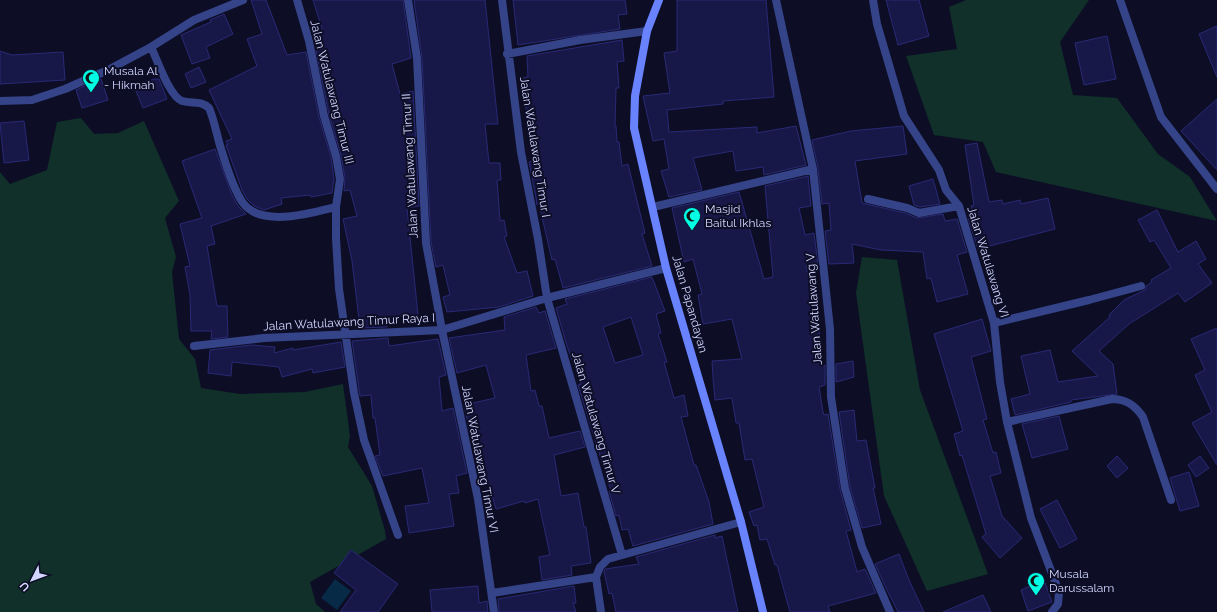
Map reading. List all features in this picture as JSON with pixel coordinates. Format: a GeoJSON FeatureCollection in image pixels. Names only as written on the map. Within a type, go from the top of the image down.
{"type":"FeatureCollection","features":[{"type":"Feature","properties":{"kind":"main road","name":"Jalan Papandayan"},"geometry":{"type":"LineString","coordinates":[[659,0],[647,31],[634,96],[634,128],[666,268],[742,522],[763,612]]}},
{"type":"Feature","properties":{"kind":"street"},"geometry":{"type":"LineString","coordinates":[[0,101],[32,100],[108,70],[151,47],[194,20],[243,0]]}},
{"type":"Feature","properties":{"kind":"street","name":"Jalan Watulawang Timur III"},"geometry":{"type":"LineString","coordinates":[[297,0],[309,41],[324,116],[336,156],[340,179],[336,207],[339,289],[354,393],[364,440],[398,535]]}},
{"type":"Feature","properties":{"kind":"street","name":"Jalan Watulawang Timur II"},"geometry":{"type":"LineString","coordinates":[[408,0],[416,58],[426,243],[442,330]]}},
{"type":"Feature","properties":{"kind":"street","name":"Jalan Watulawang Timur I"},"geometry":{"type":"LineString","coordinates":[[502,0],[507,54],[521,152],[538,239],[547,298]]}},
{"type":"Feature","properties":{"kind":"street","name":"Jalan Watulawang V"},"geometry":{"type":"LineString","coordinates":[[776,0],[813,169],[830,329],[831,397],[845,488],[862,547],[890,612]]}},
{"type":"Feature","properties":{"kind":"street","name":"Jalan Watulawang VI"},"geometry":{"type":"LineString","coordinates":[[873,0],[877,24],[904,116],[939,170],[946,190],[959,206],[994,323],[1000,382],[1007,422],[1031,518],[1059,592],[1058,604],[1052,612]]}},
{"type":"Feature","properties":{"kind":"street"},"geometry":{"type":"LineString","coordinates":[[1120,0],[1161,117],[1217,189]]}},
{"type":"Feature","properties":{"kind":"street"},"geometry":{"type":"LineString","coordinates":[[507,54],[580,40],[647,31]]}},
{"type":"Feature","properties":{"kind":"street"},"geometry":{"type":"LineString","coordinates":[[151,47],[167,83],[176,97],[182,101],[203,103],[209,108],[224,160],[243,202],[249,209],[270,217],[310,214],[336,207]]}},
{"type":"Feature","properties":{"kind":"street"},"geometry":{"type":"LineString","coordinates":[[653,207],[813,169]]}},
{"type":"Feature","properties":{"kind":"street"},"geometry":{"type":"LineString","coordinates":[[868,200],[907,208],[919,213],[959,206]]}},
{"type":"Feature","properties":{"kind":"street","name":"Jalan Watulawang Timur Raya I"},"geometry":{"type":"LineString","coordinates":[[194,346],[264,338],[442,330],[547,298],[666,268]]}},
{"type":"Feature","properties":{"kind":"street"},"geometry":{"type":"LineString","coordinates":[[994,323],[1141,286]]}},
{"type":"Feature","properties":{"kind":"street","name":"Jalan Watulawang Timur V"},"geometry":{"type":"LineString","coordinates":[[547,298],[622,555]]}},
{"type":"Feature","properties":{"kind":"street","name":"Jalan Watulawang Timur VI"},"geometry":{"type":"LineString","coordinates":[[442,330],[478,499],[494,612]]}},
{"type":"Feature","properties":{"kind":"street"},"geometry":{"type":"LineString","coordinates":[[1007,422],[1112,399],[1128,402],[1138,410],[1143,417],[1171,500]]}},
{"type":"Feature","properties":{"kind":"street"},"geometry":{"type":"LineString","coordinates":[[601,612],[596,577],[600,567],[608,559],[742,522]]}},
{"type":"Feature","properties":{"kind":"street"},"geometry":{"type":"LineString","coordinates":[[492,593],[596,577]]}},
{"type":"Feature","properties":{"kind":"green space"},"geometry":{"type":"Polygon","coordinates":[[[966,0],[1089,0],[1060,42],[1073,95],[1117,98],[1158,154],[1190,177],[1217,221],[996,172],[983,142],[934,135],[906,56],[957,49],[949,7],[966,0]]]}},
{"type":"Feature","properties":{"kind":"green space"},"geometry":{"type":"Polygon","coordinates":[[[81,118],[94,134],[118,133],[144,121],[179,201],[165,218],[176,257],[172,272],[179,339],[195,359],[201,388],[240,394],[305,392],[343,384],[350,436],[348,447],[372,486],[386,539],[310,582],[316,604],[325,612],[0,612],[0,172],[10,184],[47,170],[57,122],[81,118]]]}},
{"type":"Feature","properties":{"kind":"green space"},"geometry":{"type":"Polygon","coordinates":[[[862,257],[897,260],[920,390],[988,574],[927,591],[884,496],[856,293],[862,257]]]}},
{"type":"Feature","properties":{"kind":"water"},"geometry":{"type":"Polygon","coordinates":[[[335,579],[351,591],[337,610],[321,598],[335,579]]]}},
{"type":"Feature","properties":{"kind":"building"},"geometry":{"type":"Polygon","coordinates":[[[251,0],[266,0],[287,55],[306,52],[319,117],[331,157],[334,179],[332,193],[311,197],[310,195],[281,198],[282,204],[264,210],[254,206],[247,199],[242,190],[226,145],[228,145],[226,141],[232,139],[209,90],[257,66],[247,39],[262,34],[251,0]]]}},
{"type":"Feature","properties":{"kind":"building"},"geometry":{"type":"Polygon","coordinates":[[[313,0],[403,0],[411,58],[392,64],[400,94],[413,91],[419,206],[407,208],[418,315],[386,318],[387,327],[360,328],[352,261],[343,219],[357,216],[350,190],[344,191],[345,178],[341,155],[329,115],[316,50],[321,49],[319,33],[323,32],[313,0]]]}},
{"type":"Feature","properties":{"kind":"building"},"geometry":{"type":"Polygon","coordinates":[[[414,0],[485,0],[498,124],[485,124],[489,163],[500,163],[501,180],[497,180],[500,221],[504,220],[507,236],[504,237],[517,273],[527,271],[533,296],[499,307],[447,312],[443,297],[450,295],[443,265],[436,267],[431,242],[422,58],[414,0]]]}},
{"type":"Feature","properties":{"kind":"building"},"geometry":{"type":"Polygon","coordinates":[[[513,0],[625,0],[627,14],[618,15],[620,29],[518,45],[513,0]]]}},
{"type":"Feature","properties":{"kind":"building"},"geometry":{"type":"Polygon","coordinates":[[[677,0],[766,0],[774,97],[723,101],[723,104],[667,110],[669,132],[757,127],[757,133],[796,126],[806,165],[764,175],[763,167],[736,171],[733,151],[693,158],[702,190],[669,197],[661,171],[669,169],[664,139],[653,141],[643,96],[670,93],[664,53],[677,51],[677,0]]]}},
{"type":"Feature","properties":{"kind":"building"},"geometry":{"type":"Polygon","coordinates":[[[886,0],[919,0],[929,36],[898,45],[886,0]]]}},
{"type":"Feature","properties":{"kind":"building"},"geometry":{"type":"Polygon","coordinates":[[[224,14],[233,34],[206,47],[210,58],[192,64],[181,35],[211,22],[210,20],[224,14]]]}},
{"type":"Feature","properties":{"kind":"building"},"geometry":{"type":"Polygon","coordinates":[[[1217,26],[1217,77],[1199,34],[1217,26]]]}},
{"type":"Feature","properties":{"kind":"building"},"geometry":{"type":"Polygon","coordinates":[[[1107,36],[1116,79],[1084,85],[1075,43],[1107,36]]]}},
{"type":"Feature","properties":{"kind":"building"},"geometry":{"type":"Polygon","coordinates":[[[622,40],[624,61],[617,62],[619,88],[616,88],[615,126],[617,142],[619,142],[622,166],[628,164],[645,233],[642,234],[652,266],[563,288],[555,259],[552,260],[539,204],[537,205],[529,162],[533,161],[522,78],[528,77],[527,56],[622,40]]]}},
{"type":"Feature","properties":{"kind":"building"},"geometry":{"type":"Polygon","coordinates":[[[0,51],[12,55],[63,52],[65,80],[0,84],[0,51]]]}},
{"type":"Feature","properties":{"kind":"building"},"geometry":{"type":"Polygon","coordinates":[[[199,67],[206,82],[191,88],[185,74],[199,67]]]}},
{"type":"Feature","properties":{"kind":"building","name":"Musala Al - Hikmah"},"geometry":{"type":"Polygon","coordinates":[[[101,79],[108,100],[82,108],[76,90],[101,79]]]}},
{"type":"Feature","properties":{"kind":"building"},"geometry":{"type":"Polygon","coordinates":[[[154,79],[159,79],[167,99],[143,108],[134,86],[154,79]]]}},
{"type":"Feature","properties":{"kind":"building"},"geometry":{"type":"Polygon","coordinates":[[[1217,99],[1217,170],[1181,131],[1217,99]]]}},
{"type":"Feature","properties":{"kind":"building"},"geometry":{"type":"Polygon","coordinates":[[[24,121],[29,160],[4,163],[0,123],[24,121]]]}},
{"type":"Feature","properties":{"kind":"building"},"geometry":{"type":"Polygon","coordinates":[[[903,126],[907,154],[855,161],[862,203],[905,213],[917,218],[943,214],[945,221],[957,219],[967,252],[957,255],[968,294],[937,302],[931,278],[927,279],[923,252],[881,250],[852,244],[854,263],[829,264],[825,231],[831,230],[829,203],[822,204],[818,168],[812,140],[851,131],[903,126]]]}},
{"type":"Feature","properties":{"kind":"building"},"geometry":{"type":"Polygon","coordinates":[[[977,143],[989,202],[1002,200],[1003,204],[1020,200],[1021,204],[1048,198],[1055,229],[978,249],[968,218],[974,217],[971,206],[974,205],[965,145],[977,143]]]}},
{"type":"Feature","properties":{"kind":"building"},"geometry":{"type":"Polygon","coordinates":[[[215,149],[232,195],[238,206],[246,214],[211,226],[215,244],[207,246],[217,306],[227,306],[228,337],[211,339],[212,331],[191,331],[190,295],[185,267],[190,266],[180,224],[202,218],[182,161],[215,149]]]}},
{"type":"Feature","properties":{"kind":"building"},"geometry":{"type":"Polygon","coordinates":[[[808,176],[811,206],[799,208],[805,235],[814,233],[818,265],[806,266],[820,337],[822,366],[825,365],[825,385],[819,387],[823,412],[824,415],[828,414],[840,489],[851,530],[846,531],[857,572],[865,569],[876,593],[828,606],[830,612],[790,612],[777,565],[775,565],[767,539],[760,540],[757,525],[754,526],[749,512],[764,507],[752,459],[745,460],[739,423],[736,423],[732,398],[715,400],[712,361],[742,359],[732,319],[703,324],[698,295],[702,294],[693,259],[684,262],[672,208],[739,192],[764,279],[773,277],[765,186],[808,176]]]}},
{"type":"Feature","properties":{"kind":"building"},"geometry":{"type":"Polygon","coordinates":[[[933,179],[940,204],[920,207],[914,205],[909,186],[933,179]]]}},
{"type":"Feature","properties":{"kind":"building"},"geometry":{"type":"Polygon","coordinates":[[[1157,210],[1178,252],[1196,241],[1206,259],[1198,264],[1212,283],[1185,302],[1178,293],[1129,324],[1099,351],[1113,364],[1117,394],[1071,400],[1071,402],[1015,415],[1011,399],[1030,394],[1021,356],[1050,350],[1058,382],[1098,376],[1072,351],[1110,317],[1109,315],[1124,300],[1145,290],[1146,286],[1152,282],[1151,280],[1171,268],[1154,240],[1150,242],[1138,220],[1157,210]]]}},
{"type":"Feature","properties":{"kind":"building"},"geometry":{"type":"Polygon","coordinates":[[[652,277],[665,311],[656,314],[661,333],[658,334],[667,362],[664,362],[674,398],[684,395],[688,416],[681,417],[694,465],[696,465],[709,502],[713,524],[633,546],[628,529],[622,530],[619,515],[616,516],[609,491],[611,491],[578,385],[581,384],[567,346],[556,308],[567,304],[565,299],[652,277]],[[631,317],[603,327],[615,363],[643,355],[631,317]]]}},
{"type":"Feature","properties":{"kind":"building"},"geometry":{"type":"Polygon","coordinates":[[[536,307],[539,313],[545,311],[556,348],[526,355],[531,391],[535,390],[539,406],[542,406],[549,438],[580,431],[585,447],[554,455],[561,496],[578,493],[584,527],[586,527],[591,563],[571,566],[572,575],[542,580],[539,557],[550,555],[538,499],[525,503],[524,501],[496,509],[484,469],[478,470],[464,405],[495,398],[486,365],[457,373],[449,338],[505,330],[504,317],[536,307]]]}},
{"type":"Feature","properties":{"kind":"building"},"geometry":{"type":"Polygon","coordinates":[[[982,319],[991,351],[971,357],[987,419],[983,420],[993,453],[996,452],[1001,473],[990,476],[1002,516],[1022,538],[1000,558],[982,537],[986,534],[962,455],[960,456],[954,434],[963,431],[934,334],[982,319]]]}},
{"type":"Feature","properties":{"kind":"building"},"geometry":{"type":"Polygon","coordinates":[[[1217,328],[1217,465],[1192,423],[1212,412],[1195,375],[1205,370],[1191,339],[1217,328]]]}},
{"type":"Feature","properties":{"kind":"building"},"geometry":{"type":"Polygon","coordinates":[[[388,338],[389,346],[438,339],[446,375],[439,377],[442,411],[453,408],[467,473],[456,476],[459,493],[449,494],[454,526],[409,533],[405,506],[429,503],[422,468],[383,476],[375,456],[380,455],[375,418],[373,418],[371,395],[360,396],[352,341],[388,338]]]}},
{"type":"Feature","properties":{"kind":"building"},"geometry":{"type":"Polygon","coordinates":[[[341,342],[345,367],[313,373],[312,369],[282,377],[279,367],[232,362],[231,376],[208,373],[210,350],[251,345],[275,347],[274,353],[293,348],[293,350],[341,342]]]}},
{"type":"Feature","properties":{"kind":"building"},"geometry":{"type":"Polygon","coordinates":[[[853,361],[854,377],[836,382],[836,364],[853,361]]]}},
{"type":"Feature","properties":{"kind":"building"},"geometry":{"type":"Polygon","coordinates":[[[854,410],[857,441],[866,440],[875,488],[873,488],[881,524],[862,528],[850,487],[839,412],[854,410]]]}},
{"type":"Feature","properties":{"kind":"building"},"geometry":{"type":"Polygon","coordinates":[[[1059,416],[1068,449],[1032,458],[1022,424],[1059,416]]]}},
{"type":"Feature","properties":{"kind":"building"},"geometry":{"type":"Polygon","coordinates":[[[1117,456],[1128,468],[1117,478],[1107,466],[1117,456]]]}},
{"type":"Feature","properties":{"kind":"building"},"geometry":{"type":"Polygon","coordinates":[[[1200,456],[1209,468],[1196,477],[1188,465],[1200,456]]]}},
{"type":"Feature","properties":{"kind":"building"},"geometry":{"type":"Polygon","coordinates":[[[1189,472],[1199,506],[1180,511],[1170,478],[1189,472]]]}},
{"type":"Feature","properties":{"kind":"building"},"geometry":{"type":"Polygon","coordinates":[[[1057,500],[1077,539],[1060,548],[1040,509],[1057,500]]]}},
{"type":"Feature","properties":{"kind":"building"},"geometry":{"type":"Polygon","coordinates":[[[715,535],[715,538],[722,536],[738,612],[616,612],[612,593],[609,594],[604,572],[605,569],[639,564],[636,557],[715,535]]]}},
{"type":"Feature","properties":{"kind":"building"},"geometry":{"type":"Polygon","coordinates":[[[351,550],[398,584],[378,612],[340,612],[356,590],[334,573],[351,550]]]}},
{"type":"Feature","properties":{"kind":"building"},"geometry":{"type":"Polygon","coordinates":[[[899,554],[924,612],[898,612],[875,564],[899,554]]]}},
{"type":"Feature","properties":{"kind":"building","name":"Musala Darussalam"},"geometry":{"type":"Polygon","coordinates":[[[1044,580],[1052,602],[1028,611],[1021,590],[1044,580]]]}},
{"type":"Feature","properties":{"kind":"building"},"geometry":{"type":"Polygon","coordinates":[[[478,586],[479,603],[487,601],[488,612],[432,612],[430,590],[478,586]]]}},
{"type":"Feature","properties":{"kind":"building"},"geometry":{"type":"Polygon","coordinates":[[[574,586],[576,603],[573,603],[576,612],[499,612],[498,599],[574,586]]]}},
{"type":"Feature","properties":{"kind":"building"},"geometry":{"type":"Polygon","coordinates":[[[983,595],[991,612],[943,612],[983,595]]]}},
{"type":"Feature","properties":{"kind":"place","name":"Musala Al - Hikmah"},"geometry":{"type":"Point","coordinates":[91,93]}},
{"type":"Feature","properties":{"kind":"place","name":"Masjid Baitul Ikhlas"},"geometry":{"type":"Point","coordinates":[692,231]}},
{"type":"Feature","properties":{"kind":"place","name":"Musala Darussalam"},"geometry":{"type":"Point","coordinates":[1036,596]}}]}
